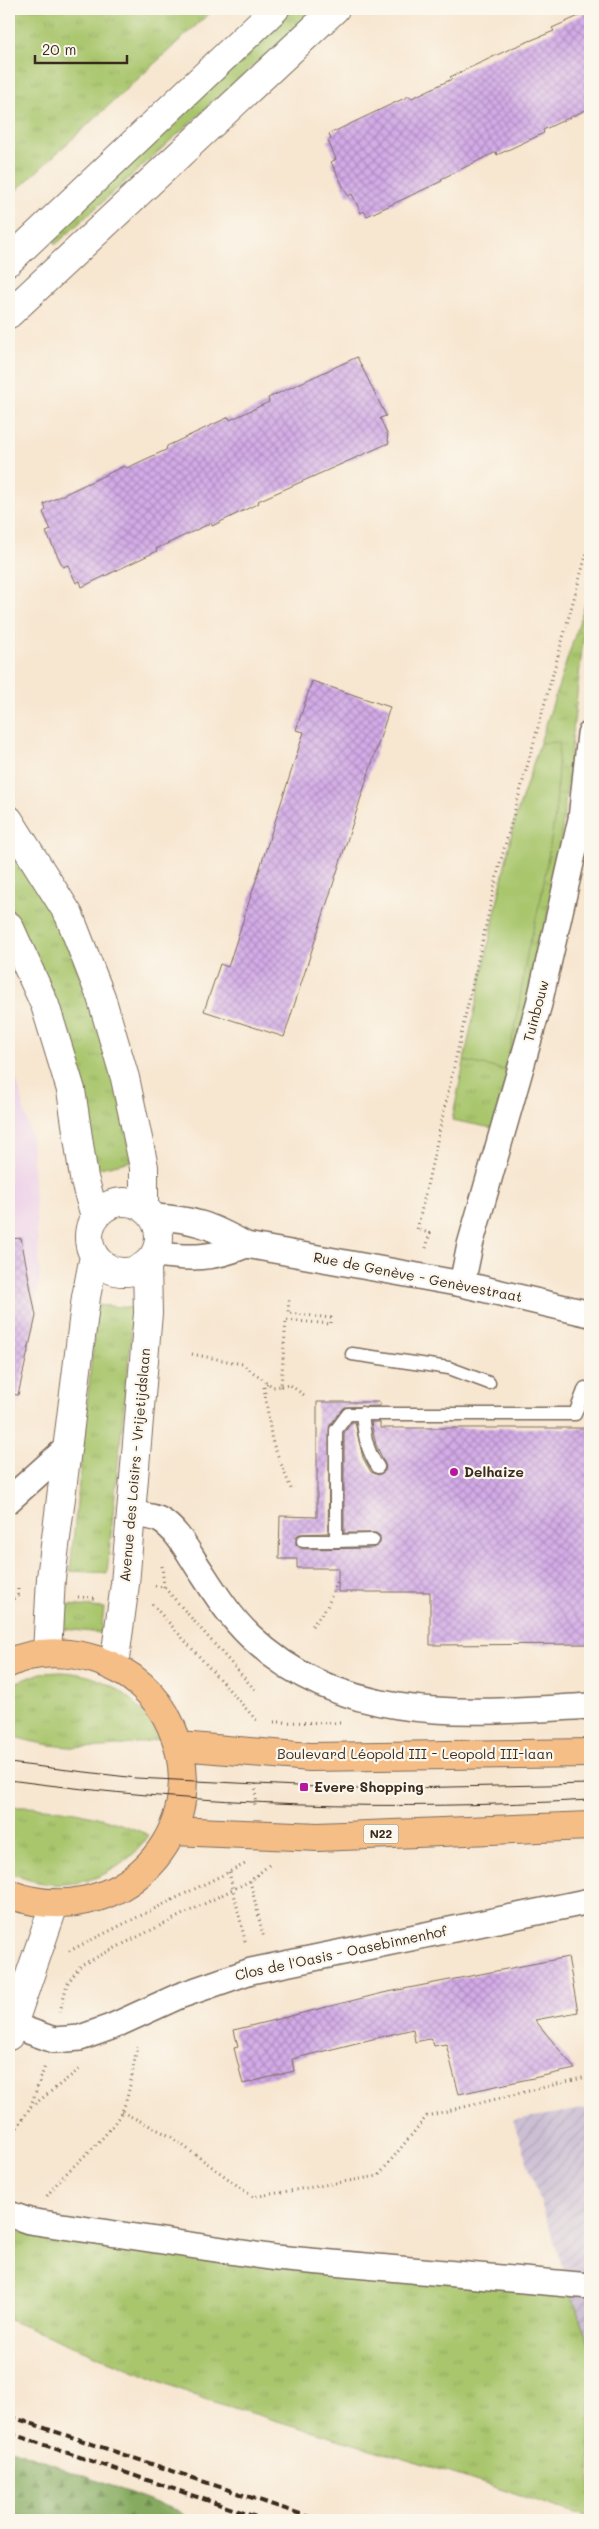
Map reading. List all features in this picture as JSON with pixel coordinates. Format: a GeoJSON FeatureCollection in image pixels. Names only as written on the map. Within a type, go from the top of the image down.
{"type":"FeatureCollection","features":[{"type":"Feature","properties":{"kind":"main road"},"geometry":{"type":"LineString","coordinates":[[9,1663],[47,1653],[82,1655],[114,1666],[143,1686],[166,1714],[180,1746],[184,1781],[179,1815],[173,1831],[153,1862],[124,1886],[91,1901],[54,1905],[26,1901],[9,1894]]}},
{"type":"Feature","properties":{"kind":"main road","name":"Boulevard Léopold III - Leopold III-laan"},"geometry":{"type":"LineString","coordinates":[[180,1746],[258,1753],[337,1757],[590,1753]]}},
{"type":"Feature","properties":{"kind":"main road","name":"N22"},"geometry":{"type":"LineString","coordinates":[[173,1831],[318,1837],[590,1826]]}},
{"type":"Feature","properties":{"kind":"street"},"geometry":{"type":"LineString","coordinates":[[9,261],[275,9]]}},
{"type":"Feature","properties":{"kind":"street"},"geometry":{"type":"LineString","coordinates":[[9,314],[335,9]]}},
{"type":"Feature","properties":{"kind":"street","name":"Tuinbouw"},"geometry":{"type":"LineString","coordinates":[[462,1284],[470,1245],[539,1004],[581,819],[590,734]]}},
{"type":"Feature","properties":{"kind":"street"},"geometry":{"type":"LineString","coordinates":[[9,820],[69,915],[101,997],[125,1078],[144,1167],[149,1212],[159,1236],[151,1259],[137,1270],[119,1271],[103,1265],[94,1256],[90,1246],[89,1236],[95,1216],[82,1169],[71,1090],[45,1005],[9,926]]}},
{"type":"Feature","properties":{"kind":"street"},"geometry":{"type":"LineString","coordinates":[[95,1216],[108,1206],[123,1201],[149,1212]]}},
{"type":"Feature","properties":{"kind":"street","name":"Rue de Genève - Genèvestraat"},"geometry":{"type":"LineString","coordinates":[[149,1212],[184,1218],[216,1228],[246,1245],[462,1284],[590,1314]]}},
{"type":"Feature","properties":{"kind":"street"},"geometry":{"type":"LineString","coordinates":[[151,1259],[222,1255],[246,1245]]}},
{"type":"Feature","properties":{"kind":"street"},"geometry":{"type":"LineString","coordinates":[[47,1653],[50,1595],[86,1297],[94,1256]]}},
{"type":"Feature","properties":{"kind":"street","name":"Avenue des Loisirs - Vrijetijdslaan"},"geometry":{"type":"LineString","coordinates":[[114,1666],[124,1600],[151,1259]]}},
{"type":"Feature","properties":{"kind":"street"},"geometry":{"type":"LineString","coordinates":[[9,1500],[68,1447]]}},
{"type":"Feature","properties":{"kind":"street"},"geometry":{"type":"LineString","coordinates":[[131,1514],[160,1520],[180,1539],[221,1602],[250,1636],[279,1661],[319,1683],[354,1698],[400,1707],[468,1713],[590,1706]]}},
{"type":"Feature","properties":{"kind":"street","name":"Clos de l'Oasis - Oasebinnenhof"},"geometry":{"type":"LineString","coordinates":[[10,2029],[54,2040],[80,2038],[112,2027],[178,1996],[261,1968],[590,1901]]}},
{"type":"Feature","properties":{"kind":"street"},"geometry":{"type":"LineString","coordinates":[[10,2029],[54,1905]]}},
{"type":"Feature","properties":{"kind":"street"},"geometry":{"type":"LineString","coordinates":[[19,2218],[276,2258],[590,2286]]}},
{"type":"Feature","properties":{"kind":"lane"},"geometry":{"type":"LineString","coordinates":[[352,1354],[449,1368],[489,1383]]}},
{"type":"Feature","properties":{"kind":"lane"},"geometry":{"type":"LineString","coordinates":[[336,1541],[336,1430],[348,1414],[575,1414],[585,1388]]}},
{"type":"Feature","properties":{"kind":"lane"},"geometry":{"type":"LineString","coordinates":[[362,1413],[370,1455],[378,1466]]}},
{"type":"Feature","properties":{"kind":"lane"},"geometry":{"type":"LineString","coordinates":[[303,1541],[373,1540]]}},
{"type":"Feature","properties":{"kind":"path"},"geometry":{"type":"LineString","coordinates":[[425,1251],[430,1233],[417,1230],[499,867],[590,541]]}},
{"type":"Feature","properties":{"kind":"path"},"geometry":{"type":"LineString","coordinates":[[281,1386],[286,1320],[331,1324],[331,1318],[288,1313],[289,1298]]}},
{"type":"Feature","properties":{"kind":"path"},"geometry":{"type":"LineString","coordinates":[[192,1354],[242,1364],[273,1387],[290,1385],[304,1394]]}},
{"type":"Feature","properties":{"kind":"path"},"geometry":{"type":"LineString","coordinates":[[267,1383],[264,1387],[272,1441],[291,1489]]}},
{"type":"Feature","properties":{"kind":"path"},"geometry":{"type":"LineString","coordinates":[[312,1626],[327,1607],[338,1580]]}},
{"type":"Feature","properties":{"kind":"path"},"geometry":{"type":"LineString","coordinates":[[154,1586],[164,1587],[255,1690]]}},
{"type":"Feature","properties":{"kind":"path"},"geometry":{"type":"LineString","coordinates":[[9,1601],[18,1595],[50,1595],[150,1602],[258,1722],[252,1850],[247,1864],[57,1957],[38,1952]]}},
{"type":"Feature","properties":{"kind":"path"},"geometry":{"type":"LineString","coordinates":[[9,2140],[30,2108],[54,2040],[67,1984],[81,1965],[250,1882],[272,1862]]}},
{"type":"Feature","properties":{"kind":"path"},"geometry":{"type":"LineString","coordinates":[[229,1872],[261,1968]]}},
{"type":"Feature","properties":{"kind":"path"},"geometry":{"type":"LineString","coordinates":[[250,1882],[261,1968]]}},
{"type":"Feature","properties":{"kind":"path"},"geometry":{"type":"LineString","coordinates":[[19,2218],[100,2140],[122,2112],[138,2042]]}},
{"type":"Feature","properties":{"kind":"path"},"geometry":{"type":"LineString","coordinates":[[122,2112],[170,2136],[253,2197],[378,2176],[427,2116],[590,2076]]}},
{"type":"Feature","properties":{"kind":"shaded area"},"geometry":{"type":"Polygon","coordinates":[[[9,1049],[31,1137],[40,1275],[20,1403],[9,1422],[9,1049]]]}},
{"type":"Feature","properties":{"kind":"shaded area"},"geometry":{"type":"Polygon","coordinates":[[[590,2108],[590,2348],[513,2120],[590,2108]]]}},
{"type":"Feature","properties":{"kind":"green space"},"geometry":{"type":"Polygon","coordinates":[[[9,9],[214,9],[9,197],[9,9]]]}},
{"type":"Feature","properties":{"kind":"green space"},"geometry":{"type":"Polygon","coordinates":[[[287,9],[316,9],[55,245],[51,238],[287,9]]]}},
{"type":"Feature","properties":{"kind":"green space"},"geometry":{"type":"Polygon","coordinates":[[[588,595],[559,858],[531,995],[492,1128],[452,1120],[514,823],[588,595]]]}},
{"type":"Feature","properties":{"kind":"green space"},"geometry":{"type":"Polygon","coordinates":[[[559,742],[556,810],[541,898],[527,954],[516,1023],[505,1070],[464,1061],[514,823],[540,743],[559,742]]]}},
{"type":"Feature","properties":{"kind":"green space"},"geometry":{"type":"Polygon","coordinates":[[[9,834],[59,922],[113,1061],[132,1161],[95,1169],[49,987],[9,903],[9,834]]]}},
{"type":"Feature","properties":{"kind":"green space"},"geometry":{"type":"Polygon","coordinates":[[[97,1305],[134,1308],[107,1573],[70,1571],[97,1305]]]}},
{"type":"Feature","properties":{"kind":"green space"},"geometry":{"type":"Polygon","coordinates":[[[67,1605],[104,1608],[101,1633],[65,1629],[67,1605]]]}},
{"type":"Feature","properties":{"kind":"green space"},"geometry":{"type":"Polygon","coordinates":[[[62,1672],[93,1678],[107,1683],[120,1691],[132,1700],[142,1712],[151,1724],[158,1739],[139,1743],[84,1748],[28,1741],[9,1735],[9,1685],[41,1673],[62,1672]]]}},
{"type":"Feature","properties":{"kind":"green space"},"geometry":{"type":"Polygon","coordinates":[[[9,1807],[46,1808],[80,1813],[114,1822],[149,1835],[136,1851],[121,1864],[104,1874],[86,1881],[47,1884],[9,1871],[9,1807]]]}},
{"type":"Feature","properties":{"kind":"green space"},"geometry":{"type":"Polygon","coordinates":[[[9,2231],[566,2278],[590,2348],[590,2518],[444,2471],[204,2399],[9,2320],[9,2231]]]}},
{"type":"Feature","properties":{"kind":"green space"},"geometry":{"type":"Polygon","coordinates":[[[9,2448],[179,2511],[190,2520],[9,2520],[9,2448]]]}},
{"type":"Feature","properties":{"kind":"building"},"geometry":{"type":"Polygon","coordinates":[[[590,11],[590,108],[543,130],[544,133],[497,155],[496,152],[441,179],[442,181],[367,216],[364,211],[361,213],[352,194],[348,196],[331,162],[336,159],[328,141],[331,139],[329,134],[409,96],[412,98],[452,79],[450,77],[554,31],[552,28],[590,11]]]}},
{"type":"Feature","properties":{"kind":"building"},"geometry":{"type":"Polygon","coordinates":[[[357,357],[386,416],[380,418],[389,443],[258,501],[259,503],[212,526],[211,523],[82,587],[80,581],[76,583],[68,565],[63,567],[46,532],[51,530],[43,512],[46,510],[44,504],[124,466],[127,468],[166,450],[167,446],[229,417],[230,420],[269,402],[268,398],[357,357]]]}},
{"type":"Feature","properties":{"kind":"building"},"geometry":{"type":"Polygon","coordinates":[[[312,681],[390,707],[284,1037],[204,1011],[220,964],[228,967],[304,732],[296,730],[312,681]]]}},
{"type":"Feature","properties":{"kind":"building"},"geometry":{"type":"Polygon","coordinates":[[[21,1238],[36,1316],[18,1395],[9,1394],[9,1239],[21,1238]]]}},
{"type":"Feature","properties":{"kind":"building","name":"Delhaize"},"geometry":{"type":"Polygon","coordinates":[[[317,1402],[380,1402],[380,1406],[345,1407],[330,1425],[328,1533],[299,1534],[296,1537],[296,1545],[303,1549],[373,1548],[380,1543],[380,1536],[376,1533],[344,1533],[344,1433],[352,1422],[355,1422],[363,1458],[371,1472],[378,1475],[385,1471],[386,1466],[376,1445],[371,1422],[380,1422],[380,1428],[590,1428],[590,1644],[430,1645],[430,1592],[338,1592],[338,1568],[297,1568],[297,1559],[279,1559],[280,1516],[317,1517],[317,1402]]]}},
{"type":"Feature","properties":{"kind":"building"},"geometry":{"type":"Polygon","coordinates":[[[568,1957],[578,2012],[535,2020],[575,2069],[459,2094],[446,2044],[434,2046],[432,2040],[429,2039],[415,2042],[413,2029],[292,2059],[294,2071],[243,2084],[234,2048],[238,2047],[234,2030],[383,1993],[568,1957]]]}},
{"type":"Feature","properties":{"kind":"tram line"},"geometry":{"type":"LineString","coordinates":[[9,1763],[136,1778],[357,1789],[590,1784]]}},
{"type":"Feature","properties":{"kind":"tram line"},"geometry":{"type":"LineString","coordinates":[[9,1780],[154,1796],[299,1804],[445,1805],[590,1800]]}},
{"type":"Feature","properties":{"kind":"railway"},"geometry":{"type":"LineString","coordinates":[[9,2416],[318,2520]]}},
{"type":"Feature","properties":{"kind":"railway"},"geometry":{"type":"LineString","coordinates":[[9,2433],[265,2520]]}},
{"type":"Feature","properties":{"kind":"place","name":"Delhaize"},"geometry":{"type":"Point","coordinates":[454,1472]}},
{"type":"Feature","properties":{"kind":"place","name":"Evere Shopping"},"geometry":{"type":"Point","coordinates":[304,1787]}}]}
